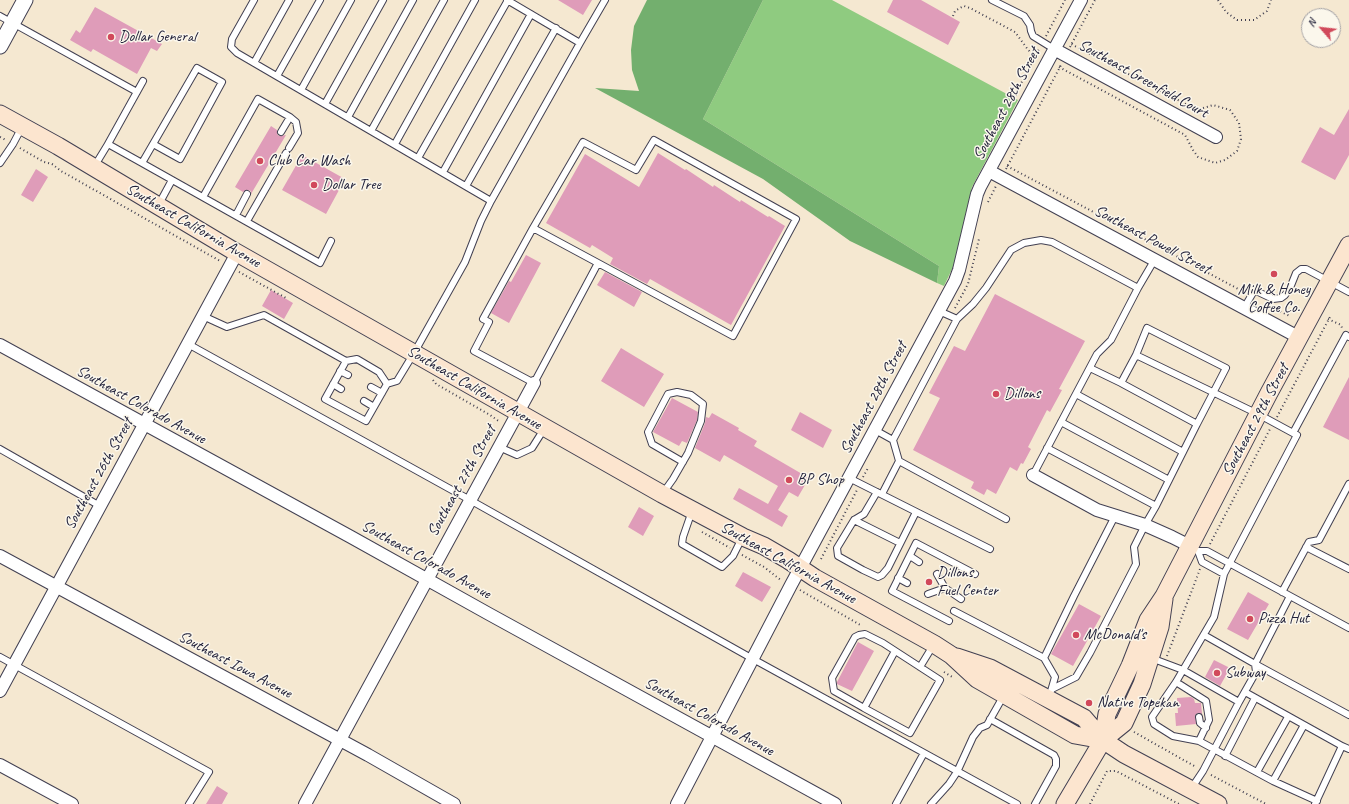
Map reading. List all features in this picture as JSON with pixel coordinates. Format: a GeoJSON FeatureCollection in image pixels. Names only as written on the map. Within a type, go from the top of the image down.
{"type":"FeatureCollection","features":[{"type":"Feature","properties":{"kind":"main road","name":"Southeast California Avenue"},"geometry":{"type":"LineString","coordinates":[[0,114],[237,253],[544,428],[692,511],[743,538],[764,546],[815,578],[934,644],[951,655],[977,679],[1008,687],[1049,693],[1084,718],[1103,740],[1124,754],[1191,789],[1210,802]]}},
{"type":"Feature","properties":{"kind":"main road","name":"Southeast 29th Street"},"geometry":{"type":"LineString","coordinates":[[1103,740],[1107,714],[1130,666],[1148,620],[1194,549],[1258,414],[1349,245]]}},
{"type":"Feature","properties":{"kind":"main road","name":"Southeast 29th Street"},"geometry":{"type":"LineString","coordinates":[[1065,804],[1103,740],[1124,723],[1142,684],[1157,660],[1164,596]]}},
{"type":"Feature","properties":{"kind":"main road","name":"Southeast California Avenue"},"geometry":{"type":"LineString","coordinates":[[1008,687],[1075,735],[1103,740]]}},
{"type":"Feature","properties":{"kind":"street"},"geometry":{"type":"LineString","coordinates":[[0,46],[6,20],[25,0]]}},
{"type":"Feature","properties":{"kind":"street","name":"Southeast 28th Street"},"geometry":{"type":"LineString","coordinates":[[677,804],[800,568],[955,281],[977,194],[1081,0]]}},
{"type":"Feature","properties":{"kind":"street","name":"Southeast Greenfield Court"},"geometry":{"type":"LineString","coordinates":[[1054,49],[1216,137]]}},
{"type":"Feature","properties":{"kind":"street","name":"Southeast Powell Street"},"geometry":{"type":"LineString","coordinates":[[989,171],[1300,338]]}},
{"type":"Feature","properties":{"kind":"street","name":"Southeast 26th Street"},"geometry":{"type":"LineString","coordinates":[[0,691],[237,253]]}},
{"type":"Feature","properties":{"kind":"street","name":"Southeast Colorado Avenue"},"geometry":{"type":"LineString","coordinates":[[0,345],[835,804]]}},
{"type":"Feature","properties":{"kind":"street","name":"Southeast 27th Street"},"geometry":{"type":"LineString","coordinates":[[305,804],[534,383]]}},
{"type":"Feature","properties":{"kind":"street"},"geometry":{"type":"LineString","coordinates":[[1033,475],[1097,510],[1145,525],[1172,536],[1194,549]]}},
{"type":"Feature","properties":{"kind":"street","name":"Southeast Iowa Avenue"},"geometry":{"type":"LineString","coordinates":[[0,556],[340,740],[454,804]]}},
{"type":"Feature","properties":{"kind":"street"},"geometry":{"type":"LineString","coordinates":[[0,765],[72,804]]}},
{"type":"Feature","properties":{"kind":"lane"},"geometry":{"type":"LineString","coordinates":[[254,0],[232,39],[231,46],[237,53],[492,200]]}},
{"type":"Feature","properties":{"kind":"lane"},"geometry":{"type":"LineString","coordinates":[[254,63],[289,0]]}},
{"type":"Feature","properties":{"kind":"lane"},"geometry":{"type":"LineString","coordinates":[[277,76],[320,0]]}},
{"type":"Feature","properties":{"kind":"lane"},"geometry":{"type":"LineString","coordinates":[[301,90],[351,0]]}},
{"type":"Feature","properties":{"kind":"lane"},"geometry":{"type":"LineString","coordinates":[[325,104],[384,0]]}},
{"type":"Feature","properties":{"kind":"lane"},"geometry":{"type":"LineString","coordinates":[[348,117],[413,0]]}},
{"type":"Feature","properties":{"kind":"lane"},"geometry":{"type":"LineString","coordinates":[[371,130],[444,0]]}},
{"type":"Feature","properties":{"kind":"lane"},"geometry":{"type":"LineString","coordinates":[[395,144],[475,0]]}},
{"type":"Feature","properties":{"kind":"lane"},"geometry":{"type":"LineString","coordinates":[[418,158],[507,0],[580,43]]}},
{"type":"Feature","properties":{"kind":"lane"},"geometry":{"type":"LineString","coordinates":[[346,361],[325,399],[366,421],[387,384],[397,381],[414,354],[465,262],[481,221],[492,200],[605,0]]}},
{"type":"Feature","properties":{"kind":"lane"},"geometry":{"type":"LineString","coordinates":[[992,0],[1024,16],[1030,25],[1030,31],[1033,36],[1054,49]]}},
{"type":"Feature","properties":{"kind":"lane"},"geometry":{"type":"LineString","coordinates":[[443,172],[531,14]]}},
{"type":"Feature","properties":{"kind":"lane"},"geometry":{"type":"LineString","coordinates":[[6,20],[137,92]]}},
{"type":"Feature","properties":{"kind":"lane"},"geometry":{"type":"LineString","coordinates":[[466,186],[556,28]]}},
{"type":"Feature","properties":{"kind":"lane"},"geometry":{"type":"LineString","coordinates":[[142,163],[153,144],[197,68],[222,82],[180,159],[153,144]]}},
{"type":"Feature","properties":{"kind":"lane"},"geometry":{"type":"LineString","coordinates":[[94,168],[143,81]]}},
{"type":"Feature","properties":{"kind":"lane"},"geometry":{"type":"LineString","coordinates":[[203,197],[258,99],[296,122],[298,133],[247,221]]}},
{"type":"Feature","properties":{"kind":"lane"},"geometry":{"type":"LineString","coordinates":[[281,132],[290,117]]}},
{"type":"Feature","properties":{"kind":"lane"},"geometry":{"type":"LineString","coordinates":[[0,163],[14,144],[22,127]]}},
{"type":"Feature","properties":{"kind":"lane"},"geometry":{"type":"LineString","coordinates":[[533,228],[733,336],[796,219],[654,140],[636,170],[583,142],[533,228],[483,318],[489,322],[474,351],[534,383]]}},
{"type":"Feature","properties":{"kind":"lane"},"geometry":{"type":"LineString","coordinates":[[108,144],[320,263],[332,242]]}},
{"type":"Feature","properties":{"kind":"lane"},"geometry":{"type":"LineString","coordinates":[[158,206],[172,180]]}},
{"type":"Feature","properties":{"kind":"lane"},"geometry":{"type":"LineString","coordinates":[[236,215],[246,194]]}},
{"type":"Feature","properties":{"kind":"lane"},"geometry":{"type":"LineString","coordinates":[[1006,519],[899,461],[893,440],[957,319],[973,304],[986,288],[1011,250],[1024,243],[1041,240],[1052,242],[1138,288]]}},
{"type":"Feature","properties":{"kind":"lane"},"geometry":{"type":"LineString","coordinates":[[1033,475],[1097,354],[1111,340],[1155,259]]}},
{"type":"Feature","properties":{"kind":"lane","name":"Southeast 27th Street"},"geometry":{"type":"LineString","coordinates":[[534,383],[598,263]]}},
{"type":"Feature","properties":{"kind":"lane"},"geometry":{"type":"LineString","coordinates":[[1244,308],[1252,292],[1256,291],[1273,299],[1281,298],[1290,288],[1296,273],[1301,269],[1306,269],[1349,292]]}},
{"type":"Feature","properties":{"kind":"lane"},"geometry":{"type":"LineString","coordinates":[[939,311],[957,319]]}},
{"type":"Feature","properties":{"kind":"lane"},"geometry":{"type":"LineString","coordinates":[[203,316],[227,327],[264,315],[346,361],[356,359],[379,372],[387,384]]}},
{"type":"Feature","properties":{"kind":"lane"},"geometry":{"type":"LineString","coordinates":[[1049,693],[1076,677],[1118,601],[1136,564],[1134,547],[1226,368],[1147,328],[1136,355],[1121,383]]}},
{"type":"Feature","properties":{"kind":"lane"},"geometry":{"type":"LineString","coordinates":[[1136,355],[1258,414],[1293,433],[1347,336]]}},
{"type":"Feature","properties":{"kind":"lane"},"geometry":{"type":"LineString","coordinates":[[188,344],[904,743],[1017,804]]}},
{"type":"Feature","properties":{"kind":"lane"},"geometry":{"type":"LineString","coordinates":[[1090,368],[1197,424]]}},
{"type":"Feature","properties":{"kind":"lane"},"geometry":{"type":"LineString","coordinates":[[340,371],[348,375]]}},
{"type":"Feature","properties":{"kind":"lane"},"geometry":{"type":"LineString","coordinates":[[333,384],[341,389]]}},
{"type":"Feature","properties":{"kind":"lane"},"geometry":{"type":"LineString","coordinates":[[371,387],[382,393]]}},
{"type":"Feature","properties":{"kind":"lane"},"geometry":{"type":"LineString","coordinates":[[662,494],[673,479],[683,462],[688,453],[701,421],[703,404],[691,395],[677,392],[668,394],[648,432],[652,444],[683,462]]}},
{"type":"Feature","properties":{"kind":"lane"},"geometry":{"type":"LineString","coordinates":[[1076,394],[1183,452]]}},
{"type":"Feature","properties":{"kind":"lane"},"geometry":{"type":"LineString","coordinates":[[364,401],[374,407]]}},
{"type":"Feature","properties":{"kind":"lane"},"geometry":{"type":"LineString","coordinates":[[1061,422],[1169,480]]}},
{"type":"Feature","properties":{"kind":"lane"},"geometry":{"type":"LineString","coordinates":[[499,447],[517,455],[532,448],[544,428]]}},
{"type":"Feature","properties":{"kind":"lane"},"geometry":{"type":"LineString","coordinates":[[875,430],[893,440]]}},
{"type":"Feature","properties":{"kind":"lane"},"geometry":{"type":"LineString","coordinates":[[1297,435],[1224,574],[1214,618],[1176,682],[1152,717],[1154,724],[1172,736],[1199,741],[1215,748],[1225,756],[1316,803],[1342,746]]}},
{"type":"Feature","properties":{"kind":"lane"},"geometry":{"type":"LineString","coordinates":[[1047,448],[1156,506]]}},
{"type":"Feature","properties":{"kind":"lane"},"geometry":{"type":"LineString","coordinates":[[0,449],[100,506]]}},
{"type":"Feature","properties":{"kind":"lane"},"geometry":{"type":"LineString","coordinates":[[899,461],[864,514],[854,520],[837,548],[838,556],[878,577],[882,575],[888,568],[916,512]]}},
{"type":"Feature","properties":{"kind":"lane"},"geometry":{"type":"LineString","coordinates":[[849,478],[990,549]]}},
{"type":"Feature","properties":{"kind":"lane"},"geometry":{"type":"LineString","coordinates":[[1282,592],[1309,542],[1319,540],[1349,484]]}},
{"type":"Feature","properties":{"kind":"lane"},"geometry":{"type":"LineString","coordinates":[[692,511],[682,544],[722,567],[733,556],[743,538]]}},
{"type":"Feature","properties":{"kind":"lane"},"geometry":{"type":"LineString","coordinates":[[1044,658],[1074,596],[1116,516]]}},
{"type":"Feature","properties":{"kind":"lane"},"geometry":{"type":"LineString","coordinates":[[854,520],[900,543]]}},
{"type":"Feature","properties":{"kind":"lane"},"geometry":{"type":"LineString","coordinates":[[949,621],[892,591],[916,543],[976,574]]}},
{"type":"Feature","properties":{"kind":"lane"},"geometry":{"type":"LineString","coordinates":[[1306,547],[1349,569]]}},
{"type":"Feature","properties":{"kind":"lane"},"geometry":{"type":"LineString","coordinates":[[1194,549],[1207,551],[1349,628]]}},
{"type":"Feature","properties":{"kind":"lane"},"geometry":{"type":"LineString","coordinates":[[1194,549],[1202,562],[1224,574]]}},
{"type":"Feature","properties":{"kind":"lane"},"geometry":{"type":"LineString","coordinates":[[910,556],[919,562]]}},
{"type":"Feature","properties":{"kind":"lane"},"geometry":{"type":"LineString","coordinates":[[937,574],[945,588],[961,599]]}},
{"type":"Feature","properties":{"kind":"lane"},"geometry":{"type":"LineString","coordinates":[[898,578],[907,583]]}},
{"type":"Feature","properties":{"kind":"lane"},"geometry":{"type":"LineString","coordinates":[[928,594],[945,588]]}},
{"type":"Feature","properties":{"kind":"lane"},"geometry":{"type":"LineString","coordinates":[[1191,789],[1203,771],[1256,672],[1255,664],[1290,596]]}},
{"type":"Feature","properties":{"kind":"lane"},"geometry":{"type":"LineString","coordinates":[[954,611],[1044,658],[1055,677],[1049,693]]}},
{"type":"Feature","properties":{"kind":"lane"},"geometry":{"type":"LineString","coordinates":[[904,743],[910,733],[940,680],[895,651],[864,634],[855,638],[832,678],[834,691],[910,733]]}},
{"type":"Feature","properties":{"kind":"lane"},"geometry":{"type":"LineString","coordinates":[[1204,636],[1349,715]]}},
{"type":"Feature","properties":{"kind":"lane"},"geometry":{"type":"LineString","coordinates":[[920,667],[934,644]]}},
{"type":"Feature","properties":{"kind":"lane"},"geometry":{"type":"LineString","coordinates":[[864,708],[895,651]]}},
{"type":"Feature","properties":{"kind":"lane"},"geometry":{"type":"LineString","coordinates":[[0,657],[209,772],[189,804]]}},
{"type":"Feature","properties":{"kind":"lane"},"geometry":{"type":"LineString","coordinates":[[1157,660],[1183,670],[1239,702]]}},
{"type":"Feature","properties":{"kind":"lane"},"geometry":{"type":"LineString","coordinates":[[1176,682],[1198,700],[1206,701],[1209,720],[1199,741]]}},
{"type":"Feature","properties":{"kind":"lane"},"geometry":{"type":"LineString","coordinates":[[931,804],[949,784],[957,772],[974,737],[980,728],[987,725],[1008,687]]}},
{"type":"Feature","properties":{"kind":"lane"},"geometry":{"type":"LineString","coordinates":[[1245,692],[1288,717],[1349,749]]}},
{"type":"Feature","properties":{"kind":"lane"},"geometry":{"type":"LineString","coordinates":[[1225,756],[1255,698]]}},
{"type":"Feature","properties":{"kind":"lane"},"geometry":{"type":"LineString","coordinates":[[1199,717],[1200,723],[1206,728]]}},
{"type":"Feature","properties":{"kind":"lane"},"geometry":{"type":"LineString","coordinates":[[1257,772],[1288,717]]}},
{"type":"Feature","properties":{"kind":"lane"},"geometry":{"type":"LineString","coordinates":[[990,719],[1054,755],[1056,759],[1056,766],[1035,804]]}},
{"type":"Feature","properties":{"kind":"lane"},"geometry":{"type":"LineString","coordinates":[[1273,781],[1304,725]]}},
{"type":"Feature","properties":{"kind":"lane"},"geometry":{"type":"LineString","coordinates":[[896,804],[924,753]]}},
{"type":"Feature","properties":{"kind":"path"},"geometry":{"type":"LineString","coordinates":[[1027,99],[1015,95],[1066,0]]}},
{"type":"Feature","properties":{"kind":"path"},"geometry":{"type":"LineString","coordinates":[[1066,55],[1095,0]]}},
{"type":"Feature","properties":{"kind":"path"},"geometry":{"type":"LineString","coordinates":[[1218,0],[1226,12],[1237,20],[1254,20],[1267,11],[1271,0]]}},
{"type":"Feature","properties":{"kind":"path"},"geometry":{"type":"LineString","coordinates":[[1007,166],[1250,296]]}},
{"type":"Feature","properties":{"kind":"path"},"geometry":{"type":"LineString","coordinates":[[1270,306],[1290,316]]}},
{"type":"Feature","properties":{"kind":"path"},"geometry":{"type":"LineString","coordinates":[[1207,551],[1330,315]]}},
{"type":"Feature","properties":{"kind":"path"},"geometry":{"type":"LineString","coordinates":[[1328,319],[1341,325],[1347,336]]}},
{"type":"Feature","properties":{"kind":"path"},"geometry":{"type":"LineString","coordinates":[[1157,660],[1202,562]]}},
{"type":"Feature","properties":{"kind":"path"},"geometry":{"type":"LineString","coordinates":[[1132,730],[1203,771],[1266,804]]}},
{"type":"Feature","properties":{"kind":"path"},"geometry":{"type":"LineString","coordinates":[[1090,804],[1107,771],[1116,770],[1179,804]]}},
{"type":"Feature","properties":{"kind":"green space"},"geometry":{"type":"Polygon","coordinates":[[[647,0],[763,0],[703,119],[939,266],[937,283],[850,241],[763,179],[595,88],[639,91],[632,70],[631,50],[634,26],[647,0]]]}},
{"type":"Feature","properties":{"kind":"green space"},"geometry":{"type":"Polygon","coordinates":[[[763,0],[832,0],[1018,100],[972,187],[953,267],[944,286],[937,283],[939,266],[703,119],[763,0]]]}},
{"type":"Feature","properties":{"kind":"building"},"geometry":{"type":"Polygon","coordinates":[[[558,0],[592,0],[583,15],[558,0]]]}},
{"type":"Feature","properties":{"kind":"building"},"geometry":{"type":"Polygon","coordinates":[[[893,0],[921,0],[960,22],[948,45],[887,12],[893,0]]]}},
{"type":"Feature","properties":{"kind":"building","name":"Dollar General"},"geometry":{"type":"Polygon","coordinates":[[[95,7],[162,44],[157,51],[151,48],[137,74],[93,49],[91,52],[70,40],[76,30],[80,33],[95,7]]]}},
{"type":"Feature","properties":{"kind":"building"},"geometry":{"type":"Polygon","coordinates":[[[1349,109],[1349,155],[1335,180],[1301,162],[1320,127],[1334,135],[1349,109]]]}},
{"type":"Feature","properties":{"kind":"building","name":"Club Car Wash"},"geometry":{"type":"Polygon","coordinates":[[[271,126],[277,130],[277,134],[279,136],[286,135],[251,194],[251,191],[247,190],[243,192],[235,187],[271,126]]]}},
{"type":"Feature","properties":{"kind":"building"},"geometry":{"type":"Polygon","coordinates":[[[658,153],[713,187],[714,185],[740,202],[741,200],[785,226],[731,325],[650,279],[647,284],[610,264],[613,258],[592,245],[590,248],[546,223],[585,154],[639,187],[658,153]]]}},
{"type":"Feature","properties":{"kind":"building","name":"Dollar Tree"},"geometry":{"type":"Polygon","coordinates":[[[302,155],[345,179],[326,214],[282,190],[302,155]]]}},
{"type":"Feature","properties":{"kind":"building"},"geometry":{"type":"Polygon","coordinates":[[[36,169],[48,177],[33,202],[21,195],[36,169]]]}},
{"type":"Feature","properties":{"kind":"building"},"geometry":{"type":"Polygon","coordinates":[[[526,255],[541,263],[509,323],[491,313],[526,255]]]}},
{"type":"Feature","properties":{"kind":"building"},"geometry":{"type":"Polygon","coordinates":[[[605,272],[642,292],[634,307],[597,285],[605,272]]]}},
{"type":"Feature","properties":{"kind":"building"},"geometry":{"type":"Polygon","coordinates":[[[271,290],[293,303],[284,319],[262,306],[271,290]]]}},
{"type":"Feature","properties":{"kind":"building","name":"Dillons"},"geometry":{"type":"Polygon","coordinates":[[[995,294],[1085,341],[1059,389],[1062,390],[1050,412],[1047,410],[1028,447],[1031,449],[1023,464],[1021,463],[1017,471],[1010,467],[996,494],[987,489],[984,495],[971,488],[974,482],[913,450],[940,398],[929,393],[954,346],[965,351],[995,294]]]}},
{"type":"Feature","properties":{"kind":"building"},"geometry":{"type":"Polygon","coordinates":[[[621,348],[664,374],[644,407],[601,381],[621,348]]]}},
{"type":"Feature","properties":{"kind":"building"},"geometry":{"type":"Polygon","coordinates":[[[1349,377],[1349,440],[1323,427],[1349,377]]]}},
{"type":"Feature","properties":{"kind":"building"},"geometry":{"type":"Polygon","coordinates":[[[672,398],[698,412],[697,420],[687,443],[682,441],[679,446],[653,432],[672,398]]]}},
{"type":"Feature","properties":{"kind":"building"},"geometry":{"type":"Polygon","coordinates":[[[800,412],[832,430],[823,448],[791,430],[800,412]]]}},
{"type":"Feature","properties":{"kind":"building"},"geometry":{"type":"Polygon","coordinates":[[[712,413],[739,428],[738,430],[757,441],[754,446],[809,478],[798,497],[789,492],[778,510],[788,516],[782,527],[733,499],[739,488],[768,504],[778,486],[724,455],[720,462],[695,448],[706,417],[709,418],[712,413]]]}},
{"type":"Feature","properties":{"kind":"building"},"geometry":{"type":"Polygon","coordinates":[[[639,507],[654,516],[643,536],[628,527],[639,507]]]}},
{"type":"Feature","properties":{"kind":"building"},"geometry":{"type":"Polygon","coordinates":[[[743,572],[771,587],[762,602],[735,586],[743,572]]]}},
{"type":"Feature","properties":{"kind":"building"},"geometry":{"type":"Polygon","coordinates":[[[1248,592],[1269,604],[1248,640],[1227,629],[1248,592]]]}},
{"type":"Feature","properties":{"kind":"building","name":"McDonald's"},"geometry":{"type":"Polygon","coordinates":[[[1079,604],[1101,616],[1073,666],[1051,654],[1079,604]]]}},
{"type":"Feature","properties":{"kind":"building"},"geometry":{"type":"Polygon","coordinates":[[[858,642],[874,651],[852,691],[837,684],[837,682],[858,642]]]}},
{"type":"Feature","properties":{"kind":"building","name":"Subway"},"geometry":{"type":"Polygon","coordinates":[[[1214,660],[1230,668],[1220,686],[1205,677],[1214,660]]]}},
{"type":"Feature","properties":{"kind":"building"},"geometry":{"type":"Polygon","coordinates":[[[1191,697],[1194,699],[1195,703],[1201,703],[1202,714],[1198,713],[1195,715],[1196,724],[1176,726],[1175,713],[1178,713],[1177,698],[1191,697]]]}},
{"type":"Feature","properties":{"kind":"building"},"geometry":{"type":"Polygon","coordinates":[[[217,786],[228,793],[222,804],[206,804],[217,786]]]}},
{"type":"Feature","properties":{"kind":"place","name":"Dollar General"},"geometry":{"type":"Point","coordinates":[111,37]}},
{"type":"Feature","properties":{"kind":"place","name":"Club Car Wash"},"geometry":{"type":"Point","coordinates":[260,161]}},
{"type":"Feature","properties":{"kind":"place","name":"Dollar Tree"},"geometry":{"type":"Point","coordinates":[314,185]}},
{"type":"Feature","properties":{"kind":"place","name":"Milk & Honey Coffee Co."},"geometry":{"type":"Point","coordinates":[1274,274]}},
{"type":"Feature","properties":{"kind":"place","name":"Dillons"},"geometry":{"type":"Point","coordinates":[996,394]}},
{"type":"Feature","properties":{"kind":"place","name":"BP Shop"},"geometry":{"type":"Point","coordinates":[789,480]}},
{"type":"Feature","properties":{"kind":"place","name":"Dillons Fuel Center"},"geometry":{"type":"Point","coordinates":[929,582]}},
{"type":"Feature","properties":{"kind":"place","name":"Pizza Hut"},"geometry":{"type":"Point","coordinates":[1250,619]}},
{"type":"Feature","properties":{"kind":"place","name":"McDonald's"},"geometry":{"type":"Point","coordinates":[1076,635]}},
{"type":"Feature","properties":{"kind":"place","name":"Subway"},"geometry":{"type":"Point","coordinates":[1217,673]}},
{"type":"Feature","properties":{"kind":"place","name":"Native Topekan"},"geometry":{"type":"Point","coordinates":[1089,703]}}]}
